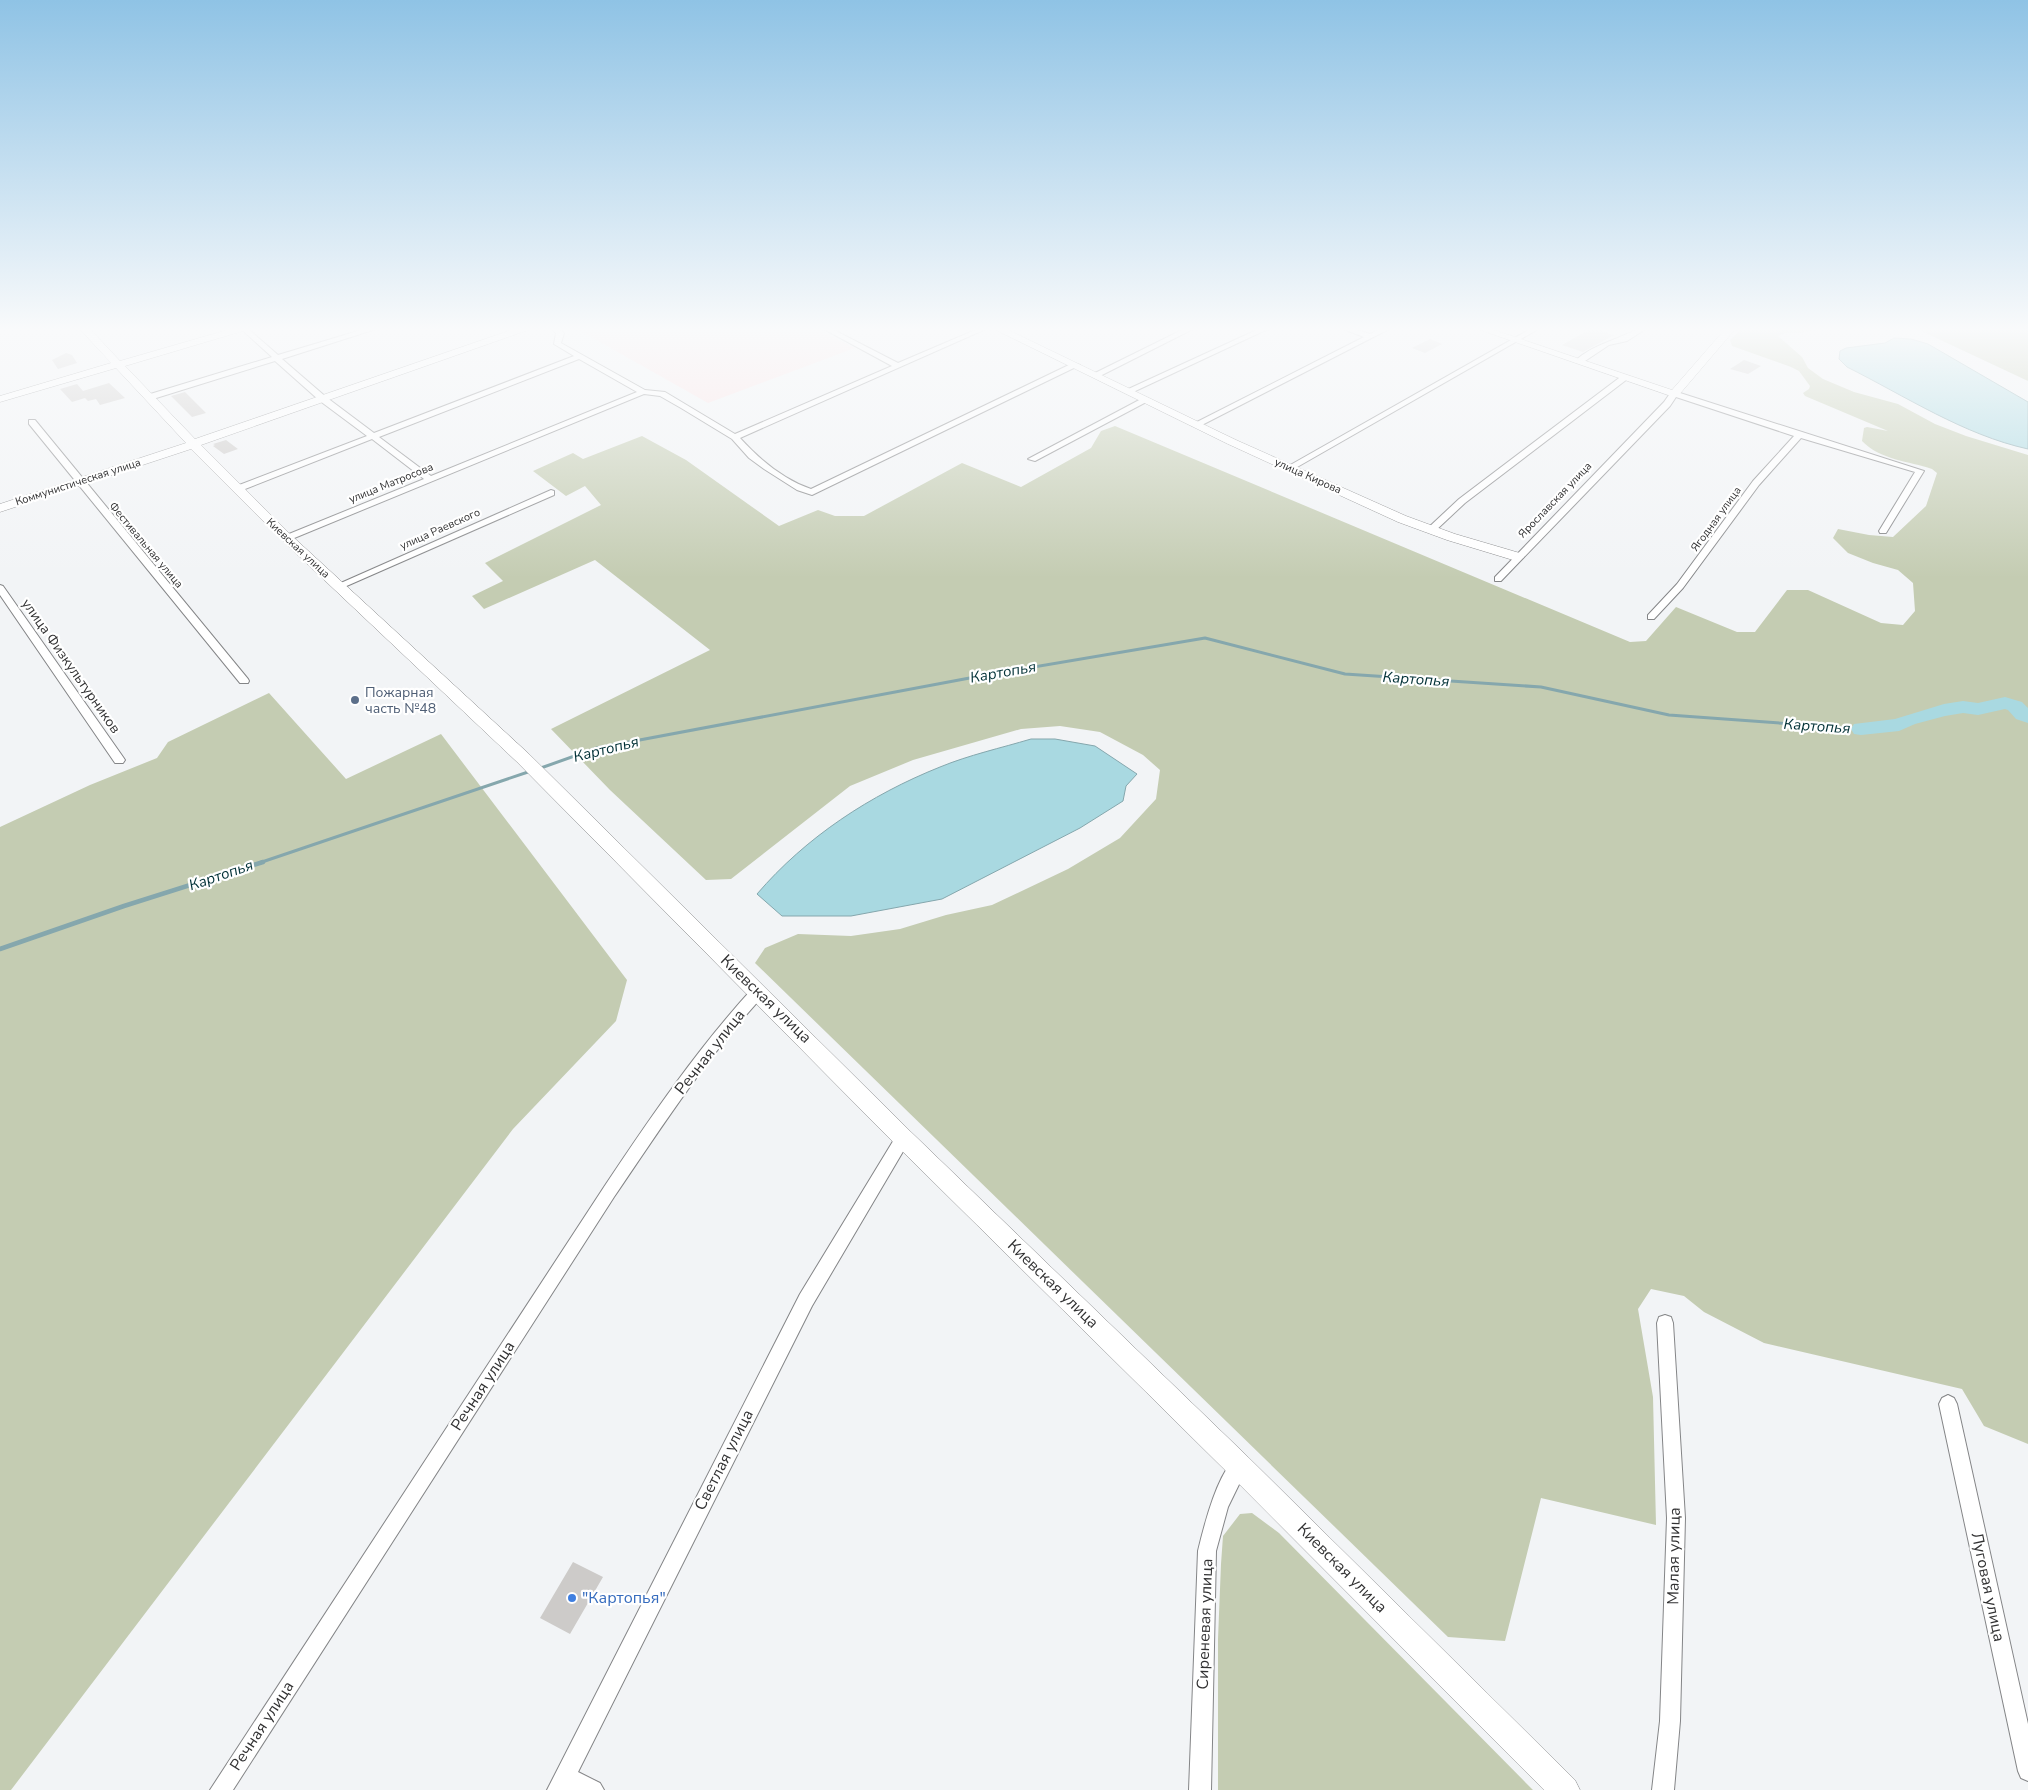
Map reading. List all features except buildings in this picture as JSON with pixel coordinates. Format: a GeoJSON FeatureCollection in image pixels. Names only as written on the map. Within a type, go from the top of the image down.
{"type":"FeatureCollection","features":[{"type":"Feature","properties":{"kind":"main road","name":"Киевская улица"},"geometry":{"type":"LineString","coordinates":[[164,412],[237,489],[287,538],[523,758],[904,1138],[1239,1466],[1565,1790]]}},
{"type":"Feature","properties":{"kind":"main road","name":"Коммунистическая улица"},"geometry":{"type":"LineString","coordinates":[[0,508],[286,412]]}},
{"type":"Feature","properties":{"kind":"main road","name":"улица Кирова"},"geometry":{"type":"LineString","coordinates":[[1168,412],[1194,425],[1431,530],[1518,557]]}},
{"type":"Feature","properties":{"kind":"street"},"geometry":{"type":"LineString","coordinates":[[338,412],[430,480]]}},
{"type":"Feature","properties":{"kind":"street"},"geometry":{"type":"LineString","coordinates":[[237,489],[437,412]]}},
{"type":"Feature","properties":{"kind":"street","name":"улица Матросова"},"geometry":{"type":"LineString","coordinates":[[287,538],[595,412]]}},
{"type":"Feature","properties":{"kind":"street"},"geometry":{"type":"LineString","coordinates":[[692,412],[735,437],[752,456],[767,467],[800,488],[812,492],[979,412]]}},
{"type":"Feature","properties":{"kind":"street"},"geometry":{"type":"LineString","coordinates":[[735,437],[793,412]]}},
{"type":"Feature","properties":{"kind":"street"},"geometry":{"type":"LineString","coordinates":[[1032,459],[1124,412]]}},
{"type":"Feature","properties":{"kind":"street"},"geometry":{"type":"LineString","coordinates":[[1194,425],[1220,412]]}},
{"type":"Feature","properties":{"kind":"street"},"geometry":{"type":"LineString","coordinates":[[1290,468],[1389,412]]}},
{"type":"Feature","properties":{"kind":"street"},"geometry":{"type":"LineString","coordinates":[[1431,530],[1462,501],[1580,412]]}},
{"type":"Feature","properties":{"kind":"street","name":"Ярославская улица"},"geometry":{"type":"LineString","coordinates":[[1498,578],[1660,412]]}},
{"type":"Feature","properties":{"kind":"street"},"geometry":{"type":"LineString","coordinates":[[1727,412],[1920,471],[1883,531]]}},
{"type":"Feature","properties":{"kind":"street","name":"Фестивальная улица"},"geometry":{"type":"LineString","coordinates":[[32,422],[244,681]]}},
{"type":"Feature","properties":{"kind":"street","name":"Ягодная улица"},"geometry":{"type":"LineString","coordinates":[[1651,617],[1680,586],[1756,483],[1799,435]]}},
{"type":"Feature","properties":{"kind":"street","name":"улица Раевского"},"geometry":{"type":"LineString","coordinates":[[339,586],[551,493]]}},
{"type":"Feature","properties":{"kind":"street","name":"улица Физкультурников"},"geometry":{"type":"LineString","coordinates":[[0,588],[120,760]]}},
{"type":"Feature","properties":{"kind":"street","name":"Речная улица"},"geometry":{"type":"LineString","coordinates":[[221,1790],[663,1112],[724,1029],[758,992]]}},
{"type":"Feature","properties":{"kind":"street","name":"Светлая улица"},"geometry":{"type":"LineString","coordinates":[[561,1783],[806,1300],[904,1138]]}},
{"type":"Feature","properties":{"kind":"street","name":"Малая улица"},"geometry":{"type":"LineString","coordinates":[[1664,1790],[1670,1721],[1676,1518],[1665,1323]]}},
{"type":"Feature","properties":{"kind":"street","name":"Луговая улица"},"geometry":{"type":"LineString","coordinates":[[1948,1404],[2028,1771]]}},
{"type":"Feature","properties":{"kind":"street","name":"Сиреневая улица"},"geometry":{"type":"LineString","coordinates":[[1200,1790],[1207,1552],[1216,1513],[1223,1493],[1239,1466]]}},
{"type":"Feature","properties":{"kind":"street"},"geometry":{"type":"LineString","coordinates":[[561,1783],[593,1790]]}},
{"type":"Feature","properties":{"kind":"green space"},"geometry":{"type":"Polygon","coordinates":[[[1842,412],[1912,412],[1935,424],[1966,436],[2028,455],[2028,1444],[1984,1426],[1962,1389],[1764,1343],[1704,1312],[1684,1296],[1651,1289],[1638,1309],[1653,1397],[1656,1525],[1541,1498],[1505,1641],[1448,1637],[755,963],[765,948],[798,934],[851,936],[900,929],[946,915],[992,905],[1068,869],[1120,838],[1156,799],[1160,770],[1143,755],[1100,732],[1060,726],[1021,729],[913,760],[850,786],[731,879],[706,880],[610,790],[551,729],[710,650],[595,560],[484,609],[472,596],[503,581],[485,563],[601,505],[585,486],[566,496],[533,471],[573,453],[583,459],[642,436],[686,460],[779,526],[818,510],[835,516],[864,516],[962,463],[1021,487],[1091,448],[1101,431],[1115,426],[1630,642],[1646,641],[1676,607],[1737,632],[1755,632],[1787,590],[1808,590],[1881,623],[1903,625],[1915,611],[1913,583],[1898,570],[1848,553],[1833,538],[1838,529],[1893,537],[1926,506],[1937,473],[1932,469],[1886,456],[1862,441],[1864,428],[1888,431],[1842,412]]]}},
{"type":"Feature","properties":{"kind":"green space"},"geometry":{"type":"Polygon","coordinates":[[[269,693],[346,779],[441,734],[627,980],[616,1021],[513,1129],[11,1790],[0,1790],[0,827],[90,785],[157,758],[168,742],[269,693]]]}},
{"type":"Feature","properties":{"kind":"green space"},"geometry":{"type":"Polygon","coordinates":[[[1252,1513],[1279,1533],[1533,1790],[1218,1790],[1218,1639],[1223,1536],[1240,1514],[1252,1513]]]}},
{"type":"Feature","properties":{"kind":"water"},"geometry":{"type":"Polygon","coordinates":[[[1930,412],[2028,412],[2028,449],[2004,443],[1930,412]]]}},
{"type":"Feature","properties":{"kind":"water"},"geometry":{"type":"Polygon","coordinates":[[[1031,739],[1055,739],[1095,746],[1137,774],[1126,786],[1123,801],[1080,828],[942,899],[851,916],[782,916],[757,894],[796,854],[864,804],[940,767],[1031,739]]]}},
{"type":"Feature","properties":{"kind":"waterway","name":"Картопья"},"geometry":{"type":"LineString","coordinates":[[538,769],[597,748],[975,677],[1205,638],[1345,674],[1541,687],[1669,715],[1861,729]]}},
{"type":"Feature","properties":{"kind":"waterway","name":"Картопья"},"geometry":{"type":"LineString","coordinates":[[1861,729],[1899,725],[1908,720],[1944,710],[1963,707],[1978,709],[2005,703],[2015,706],[2023,715],[2028,717]]}},
{"type":"Feature","properties":{"kind":"waterway","name":"Картопья"},"geometry":{"type":"LineString","coordinates":[[259,863],[531,771]]}},
{"type":"Feature","properties":{"kind":"waterway","name":"Картопья"},"geometry":{"type":"LineString","coordinates":[[0,949],[124,906],[263,862]]}},
{"type":"Feature","properties":{"kind":"place","name":"Пожарная часть №48"},"geometry":{"type":"Point","coordinates":[355,700]}},
{"type":"Feature","properties":{"kind":"place","name":"\"Картопья\""},"geometry":{"type":"Point","coordinates":[572,1598]}}]}
